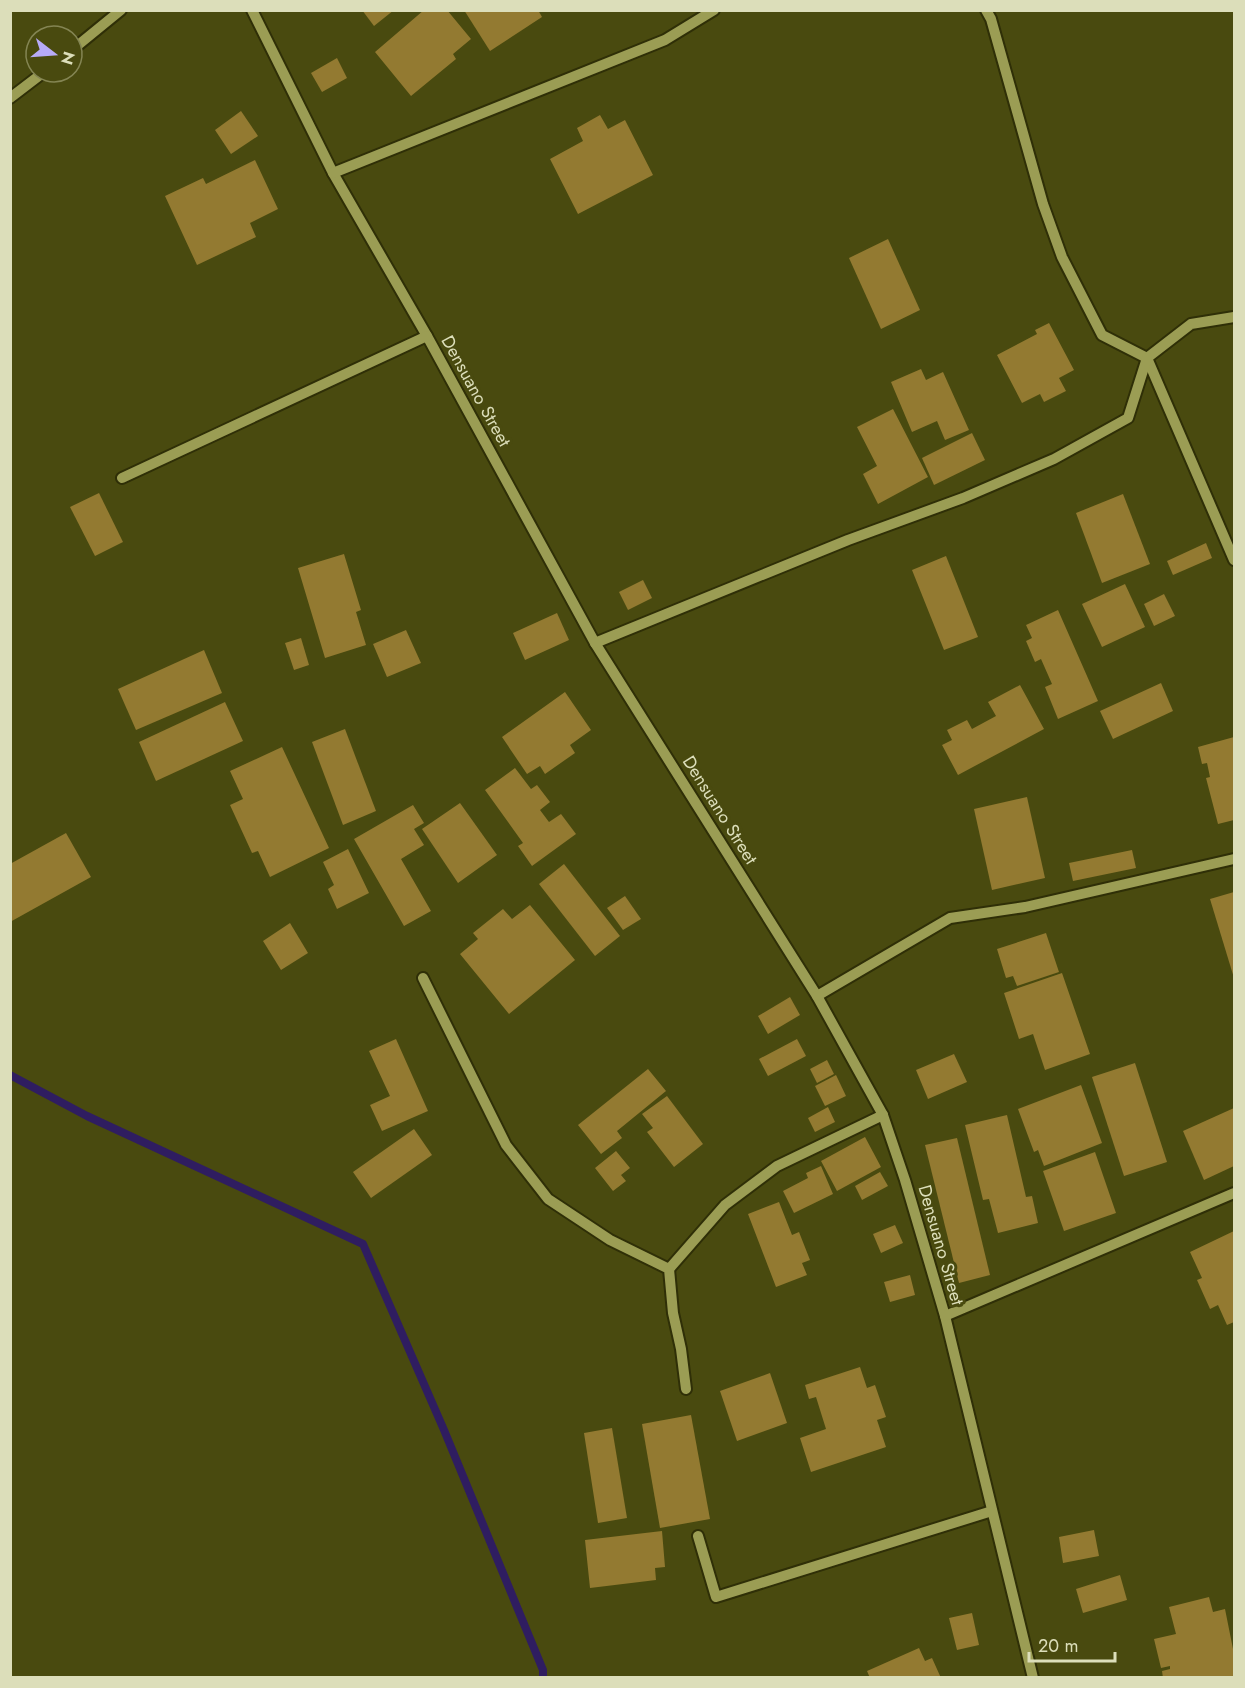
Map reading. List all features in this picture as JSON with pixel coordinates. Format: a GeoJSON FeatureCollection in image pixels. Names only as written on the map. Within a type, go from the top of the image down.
{"type":"FeatureCollection","features":[{"type":"Feature","properties":{"kind":"street"},"geometry":{"type":"LineString","coordinates":[[84,40],[121,10]]}},
{"type":"Feature","properties":{"kind":"street","name":"Densuano Street"},"geometry":{"type":"LineString","coordinates":[[252,10],[333,173],[427,336],[595,643],[817,996],[883,1115],[905,1180],[945,1316],[1034,1677]]}},
{"type":"Feature","properties":{"kind":"street"},"geometry":{"type":"LineString","coordinates":[[333,173],[665,40],[714,10]]}},
{"type":"Feature","properties":{"kind":"street"},"geometry":{"type":"LineString","coordinates":[[986,10],[992,20],[1043,204],[1062,257],[1102,335],[1148,358],[1234,560]]}},
{"type":"Feature","properties":{"kind":"street"},"geometry":{"type":"LineString","coordinates":[[10,99],[29,84]]}},
{"type":"Feature","properties":{"kind":"street"},"geometry":{"type":"LineString","coordinates":[[595,643],[848,540],[963,498],[1054,459],[1128,418],[1148,358],[1191,324],[1234,317]]}},
{"type":"Feature","properties":{"kind":"street"},"geometry":{"type":"LineString","coordinates":[[122,478],[427,336]]}},
{"type":"Feature","properties":{"kind":"street"},"geometry":{"type":"LineString","coordinates":[[817,996],[950,918],[1024,907],[1234,859]]}},
{"type":"Feature","properties":{"kind":"street"},"geometry":{"type":"LineString","coordinates":[[423,978],[506,1145],[548,1199],[610,1240],[669,1269]]}},
{"type":"Feature","properties":{"kind":"street"},"geometry":{"type":"LineString","coordinates":[[686,1389],[681,1349],[673,1313],[669,1269],[726,1205],[777,1166],[883,1115]]}},
{"type":"Feature","properties":{"kind":"street"},"geometry":{"type":"LineString","coordinates":[[945,1316],[1234,1193]]}},
{"type":"Feature","properties":{"kind":"street"},"geometry":{"type":"LineString","coordinates":[[698,1536],[716,1597],[992,1511]]}},
{"type":"Feature","properties":{"kind":"building"},"geometry":{"type":"Polygon","coordinates":[[[362,10],[394,10],[374,26],[362,10]]]}},
{"type":"Feature","properties":{"kind":"building"},"geometry":{"type":"Polygon","coordinates":[[[424,10],[447,10],[471,39],[453,54],[456,59],[411,96],[375,52],[424,10]]]}},
{"type":"Feature","properties":{"kind":"building"},"geometry":{"type":"Polygon","coordinates":[[[464,10],[538,10],[542,17],[490,51],[464,10]]]}},
{"type":"Feature","properties":{"kind":"building"},"geometry":{"type":"Polygon","coordinates":[[[337,58],[347,78],[322,92],[311,73],[337,58]]]}},
{"type":"Feature","properties":{"kind":"building"},"geometry":{"type":"Polygon","coordinates":[[[241,111],[258,136],[231,154],[215,130],[241,111]]]}},
{"type":"Feature","properties":{"kind":"building"},"geometry":{"type":"Polygon","coordinates":[[[600,115],[608,129],[625,120],[653,175],[578,214],[550,159],[583,141],[577,128],[600,115]]]}},
{"type":"Feature","properties":{"kind":"building"},"geometry":{"type":"Polygon","coordinates":[[[255,160],[278,209],[250,223],[256,237],[197,265],[165,196],[203,178],[206,184],[255,160]]]}},
{"type":"Feature","properties":{"kind":"building"},"geometry":{"type":"Polygon","coordinates":[[[888,239],[920,310],[881,329],[849,258],[888,239]]]}},
{"type":"Feature","properties":{"kind":"building"},"geometry":{"type":"Polygon","coordinates":[[[1049,323],[1074,370],[1059,378],[1066,391],[1044,402],[1040,394],[1022,403],[997,355],[1037,334],[1035,330],[1049,323]]]}},
{"type":"Feature","properties":{"kind":"building"},"geometry":{"type":"Polygon","coordinates":[[[921,369],[926,380],[943,372],[969,430],[945,440],[937,421],[912,432],[891,382],[921,369]]]}},
{"type":"Feature","properties":{"kind":"building"},"geometry":{"type":"Polygon","coordinates":[[[893,409],[928,477],[878,504],[863,474],[877,466],[857,427],[893,409]]]}},
{"type":"Feature","properties":{"kind":"building"},"geometry":{"type":"Polygon","coordinates":[[[972,433],[985,460],[934,485],[922,458],[972,433]]]}},
{"type":"Feature","properties":{"kind":"building"},"geometry":{"type":"Polygon","coordinates":[[[99,493],[123,542],[95,556],[70,507],[99,493]]]}},
{"type":"Feature","properties":{"kind":"building"},"geometry":{"type":"Polygon","coordinates":[[[1123,494],[1150,564],[1102,583],[1076,513],[1123,494]]]}},
{"type":"Feature","properties":{"kind":"building"},"geometry":{"type":"Polygon","coordinates":[[[1206,543],[1212,558],[1173,575],[1167,561],[1206,543]]]}},
{"type":"Feature","properties":{"kind":"building"},"geometry":{"type":"Polygon","coordinates":[[[344,554],[361,610],[356,612],[366,645],[325,658],[298,568],[344,554]]]}},
{"type":"Feature","properties":{"kind":"building"},"geometry":{"type":"Polygon","coordinates":[[[946,556],[978,637],[944,650],[912,570],[946,556]]]}},
{"type":"Feature","properties":{"kind":"building"},"geometry":{"type":"Polygon","coordinates":[[[643,580],[652,598],[628,610],[619,592],[643,580]]]}},
{"type":"Feature","properties":{"kind":"building"},"geometry":{"type":"Polygon","coordinates":[[[1125,584],[1145,627],[1102,647],[1082,604],[1125,584]]]}},
{"type":"Feature","properties":{"kind":"building"},"geometry":{"type":"Polygon","coordinates":[[[1164,594],[1175,616],[1154,626],[1144,604],[1164,594]]]}},
{"type":"Feature","properties":{"kind":"building"},"geometry":{"type":"Polygon","coordinates":[[[1058,610],[1098,701],[1058,719],[1045,687],[1052,684],[1041,659],[1035,662],[1026,641],[1032,638],[1026,625],[1058,610]]]}},
{"type":"Feature","properties":{"kind":"building"},"geometry":{"type":"Polygon","coordinates":[[[557,613],[569,640],[525,660],[513,633],[557,613]]]}},
{"type":"Feature","properties":{"kind":"building"},"geometry":{"type":"Polygon","coordinates":[[[406,630],[421,663],[387,677],[373,644],[406,630]]]}},
{"type":"Feature","properties":{"kind":"building"},"geometry":{"type":"Polygon","coordinates":[[[301,638],[309,665],[294,670],[285,643],[301,638]]]}},
{"type":"Feature","properties":{"kind":"building"},"geometry":{"type":"Polygon","coordinates":[[[204,650],[222,693],[136,730],[118,689],[204,650]]]}},
{"type":"Feature","properties":{"kind":"building"},"geometry":{"type":"Polygon","coordinates":[[[1161,683],[1173,711],[1113,739],[1100,711],[1161,683]]]}},
{"type":"Feature","properties":{"kind":"building"},"geometry":{"type":"Polygon","coordinates":[[[1020,685],[1044,729],[958,775],[942,745],[952,740],[947,730],[967,720],[972,729],[996,716],[988,702],[1020,685]]]}},
{"type":"Feature","properties":{"kind":"building"},"geometry":{"type":"Polygon","coordinates":[[[565,692],[591,730],[570,745],[575,753],[545,774],[540,766],[527,774],[502,737],[565,692]]]}},
{"type":"Feature","properties":{"kind":"building"},"geometry":{"type":"Polygon","coordinates":[[[225,702],[243,741],[156,781],[139,742],[225,702]]]}},
{"type":"Feature","properties":{"kind":"building"},"geometry":{"type":"Polygon","coordinates":[[[345,729],[376,811],[343,825],[312,742],[345,729]]]}},
{"type":"Feature","properties":{"kind":"building"},"geometry":{"type":"Polygon","coordinates":[[[1234,737],[1234,820],[1218,824],[1206,778],[1210,777],[1207,763],[1202,764],[1198,747],[1234,737]]]}},
{"type":"Feature","properties":{"kind":"building"},"geometry":{"type":"Polygon","coordinates":[[[282,747],[329,848],[270,877],[258,851],[252,853],[230,805],[243,799],[230,771],[282,747]]]}},
{"type":"Feature","properties":{"kind":"building"},"geometry":{"type":"Polygon","coordinates":[[[515,768],[531,789],[537,785],[550,802],[540,810],[549,822],[561,814],[576,834],[532,866],[518,846],[523,843],[485,790],[515,768]]]}},
{"type":"Feature","properties":{"kind":"building"},"geometry":{"type":"Polygon","coordinates":[[[1027,797],[1045,878],[992,890],[974,809],[1027,797]]]}},
{"type":"Feature","properties":{"kind":"building"},"geometry":{"type":"Polygon","coordinates":[[[460,803],[497,855],[458,883],[422,829],[460,803]]]}},
{"type":"Feature","properties":{"kind":"building"},"geometry":{"type":"Polygon","coordinates":[[[413,805],[424,823],[414,829],[424,845],[401,859],[431,911],[404,926],[354,839],[413,805]]]}},
{"type":"Feature","properties":{"kind":"building"},"geometry":{"type":"Polygon","coordinates":[[[66,833],[91,877],[10,922],[10,864],[66,833]]]}},
{"type":"Feature","properties":{"kind":"building"},"geometry":{"type":"Polygon","coordinates":[[[348,849],[369,893],[337,909],[328,889],[334,885],[323,862],[348,849]]]}},
{"type":"Feature","properties":{"kind":"building"},"geometry":{"type":"Polygon","coordinates":[[[1132,850],[1136,868],[1073,881],[1069,863],[1132,850]]]}},
{"type":"Feature","properties":{"kind":"building"},"geometry":{"type":"Polygon","coordinates":[[[564,864],[620,936],[595,956],[539,884],[564,864]]]}},
{"type":"Feature","properties":{"kind":"building"},"geometry":{"type":"Polygon","coordinates":[[[1234,892],[1234,978],[1210,899],[1234,892]]]}},
{"type":"Feature","properties":{"kind":"building"},"geometry":{"type":"Polygon","coordinates":[[[625,896],[641,919],[623,930],[607,908],[625,896]]]}},
{"type":"Feature","properties":{"kind":"building"},"geometry":{"type":"Polygon","coordinates":[[[530,905],[575,960],[509,1014],[460,954],[478,939],[473,933],[503,909],[512,919],[530,905]]]}},
{"type":"Feature","properties":{"kind":"building"},"geometry":{"type":"Polygon","coordinates":[[[290,923],[308,953],[281,970],[263,941],[290,923]]]}},
{"type":"Feature","properties":{"kind":"building"},"geometry":{"type":"Polygon","coordinates":[[[1046,933],[1059,972],[1017,986],[1013,976],[1006,978],[997,949],[1046,933]]]}},
{"type":"Feature","properties":{"kind":"building"},"geometry":{"type":"Polygon","coordinates":[[[1062,973],[1090,1054],[1045,1070],[1033,1034],[1019,1039],[1004,993],[1062,973]]]}},
{"type":"Feature","properties":{"kind":"building"},"geometry":{"type":"Polygon","coordinates":[[[790,997],[800,1015],[768,1034],[758,1016],[790,997]]]}},
{"type":"Feature","properties":{"kind":"building"},"geometry":{"type":"Polygon","coordinates":[[[396,1039],[428,1111],[382,1131],[370,1105],[390,1096],[369,1051],[396,1039]]]}},
{"type":"Feature","properties":{"kind":"building"},"geometry":{"type":"Polygon","coordinates":[[[797,1039],[806,1056],[768,1076],[759,1059],[797,1039]]]}},
{"type":"Feature","properties":{"kind":"building"},"geometry":{"type":"Polygon","coordinates":[[[954,1054],[967,1082],[928,1099],[916,1070],[954,1054]]]}},
{"type":"Feature","properties":{"kind":"building"},"geometry":{"type":"Polygon","coordinates":[[[827,1060],[834,1074],[817,1083],[810,1069],[827,1060]]]}},
{"type":"Feature","properties":{"kind":"building"},"geometry":{"type":"Polygon","coordinates":[[[1135,1063],[1167,1162],[1124,1176],[1092,1077],[1135,1063]]]}},
{"type":"Feature","properties":{"kind":"building"},"geometry":{"type":"Polygon","coordinates":[[[648,1069],[666,1091],[617,1131],[622,1138],[601,1154],[578,1125],[648,1069]]]}},
{"type":"Feature","properties":{"kind":"building"},"geometry":{"type":"Polygon","coordinates":[[[836,1075],[846,1096],[825,1106],[815,1086],[836,1075]]]}},
{"type":"Feature","properties":{"kind":"building"},"geometry":{"type":"Polygon","coordinates":[[[1081,1085],[1102,1143],[1044,1166],[1038,1150],[1034,1152],[1018,1109],[1081,1085]]]}},
{"type":"Feature","properties":{"kind":"building"},"geometry":{"type":"Polygon","coordinates":[[[667,1096],[703,1144],[674,1167],[647,1132],[653,1128],[642,1114],[667,1096]]]}},
{"type":"Feature","properties":{"kind":"building"},"geometry":{"type":"Polygon","coordinates":[[[828,1107],[835,1122],[815,1132],[808,1118],[828,1107]]]}},
{"type":"Feature","properties":{"kind":"building"},"geometry":{"type":"Polygon","coordinates":[[[1234,1108],[1234,1166],[1204,1180],[1183,1131],[1234,1108]]]}},
{"type":"Feature","properties":{"kind":"building"},"geometry":{"type":"Polygon","coordinates":[[[1007,1115],[1026,1197],[1032,1196],[1038,1223],[998,1233],[989,1199],[983,1200],[965,1125],[1007,1115]]]}},
{"type":"Feature","properties":{"kind":"building"},"geometry":{"type":"Polygon","coordinates":[[[414,1129],[432,1155],[371,1198],[353,1172],[414,1129]]]}},
{"type":"Feature","properties":{"kind":"building"},"geometry":{"type":"Polygon","coordinates":[[[865,1137],[881,1167],[837,1191],[821,1161],[865,1137]]]}},
{"type":"Feature","properties":{"kind":"building"},"geometry":{"type":"Polygon","coordinates":[[[957,1138],[990,1275],[959,1283],[925,1145],[957,1138]]]}},
{"type":"Feature","properties":{"kind":"building"},"geometry":{"type":"Polygon","coordinates":[[[616,1151],[630,1168],[621,1175],[626,1181],[613,1191],[595,1168],[616,1151]]]}},
{"type":"Feature","properties":{"kind":"building"},"geometry":{"type":"Polygon","coordinates":[[[1095,1152],[1116,1213],[1064,1231],[1043,1171],[1095,1152]]]}},
{"type":"Feature","properties":{"kind":"building"},"geometry":{"type":"Polygon","coordinates":[[[821,1166],[833,1194],[794,1213],[783,1191],[808,1178],[806,1173],[821,1166]]]}},
{"type":"Feature","properties":{"kind":"building"},"geometry":{"type":"Polygon","coordinates":[[[880,1172],[888,1186],[862,1200],[855,1186],[880,1172]]]}},
{"type":"Feature","properties":{"kind":"building"},"geometry":{"type":"Polygon","coordinates":[[[779,1202],[792,1235],[799,1232],[810,1260],[802,1263],[807,1275],[776,1287],[748,1214],[779,1202]]]}},
{"type":"Feature","properties":{"kind":"building"},"geometry":{"type":"Polygon","coordinates":[[[895,1225],[903,1243],[881,1253],[873,1234],[895,1225]]]}},
{"type":"Feature","properties":{"kind":"building"},"geometry":{"type":"Polygon","coordinates":[[[1234,1231],[1234,1322],[1227,1325],[1218,1305],[1210,1309],[1197,1280],[1202,1278],[1190,1252],[1234,1231]]]}},
{"type":"Feature","properties":{"kind":"building"},"geometry":{"type":"Polygon","coordinates":[[[910,1275],[915,1295],[890,1302],[884,1282],[910,1275]]]}},
{"type":"Feature","properties":{"kind":"building"},"geometry":{"type":"Polygon","coordinates":[[[860,1367],[867,1388],[875,1385],[886,1417],[877,1420],[886,1447],[811,1472],[800,1438],[826,1429],[816,1397],[809,1399],[805,1385],[860,1367]]]}},
{"type":"Feature","properties":{"kind":"building"},"geometry":{"type":"Polygon","coordinates":[[[770,1373],[787,1423],[737,1441],[720,1391],[770,1373]]]}},
{"type":"Feature","properties":{"kind":"building"},"geometry":{"type":"Polygon","coordinates":[[[691,1415],[710,1519],[660,1528],[642,1424],[691,1415]]]}},
{"type":"Feature","properties":{"kind":"building"},"geometry":{"type":"Polygon","coordinates":[[[612,1428],[627,1518],[598,1523],[584,1433],[612,1428]]]}},
{"type":"Feature","properties":{"kind":"building"},"geometry":{"type":"Polygon","coordinates":[[[1094,1530],[1099,1556],[1063,1563],[1059,1537],[1094,1530]]]}},
{"type":"Feature","properties":{"kind":"building"},"geometry":{"type":"Polygon","coordinates":[[[662,1531],[665,1567],[655,1568],[656,1580],[590,1588],[585,1540],[662,1531]]]}},
{"type":"Feature","properties":{"kind":"building"},"geometry":{"type":"Polygon","coordinates":[[[1120,1575],[1127,1600],[1083,1613],[1076,1589],[1120,1575]]]}},
{"type":"Feature","properties":{"kind":"building"},"geometry":{"type":"Polygon","coordinates":[[[1209,1597],[1213,1612],[1225,1609],[1234,1654],[1234,1678],[1163,1678],[1162,1671],[1170,1669],[1170,1666],[1161,1668],[1154,1639],[1176,1634],[1169,1607],[1209,1597]]]}},
{"type":"Feature","properties":{"kind":"building"},"geometry":{"type":"Polygon","coordinates":[[[972,1613],[979,1645],[957,1650],[949,1618],[972,1613]]]}},
{"type":"Feature","properties":{"kind":"building"},"geometry":{"type":"Polygon","coordinates":[[[919,1648],[925,1661],[932,1658],[941,1678],[870,1678],[867,1671],[919,1648]]]}},
{"type":"Feature","properties":{"kind":"waterway"},"geometry":{"type":"LineString","coordinates":[[10,1075],[87,1116],[363,1244],[444,1430],[543,1670],[543,1678]]}}]}
